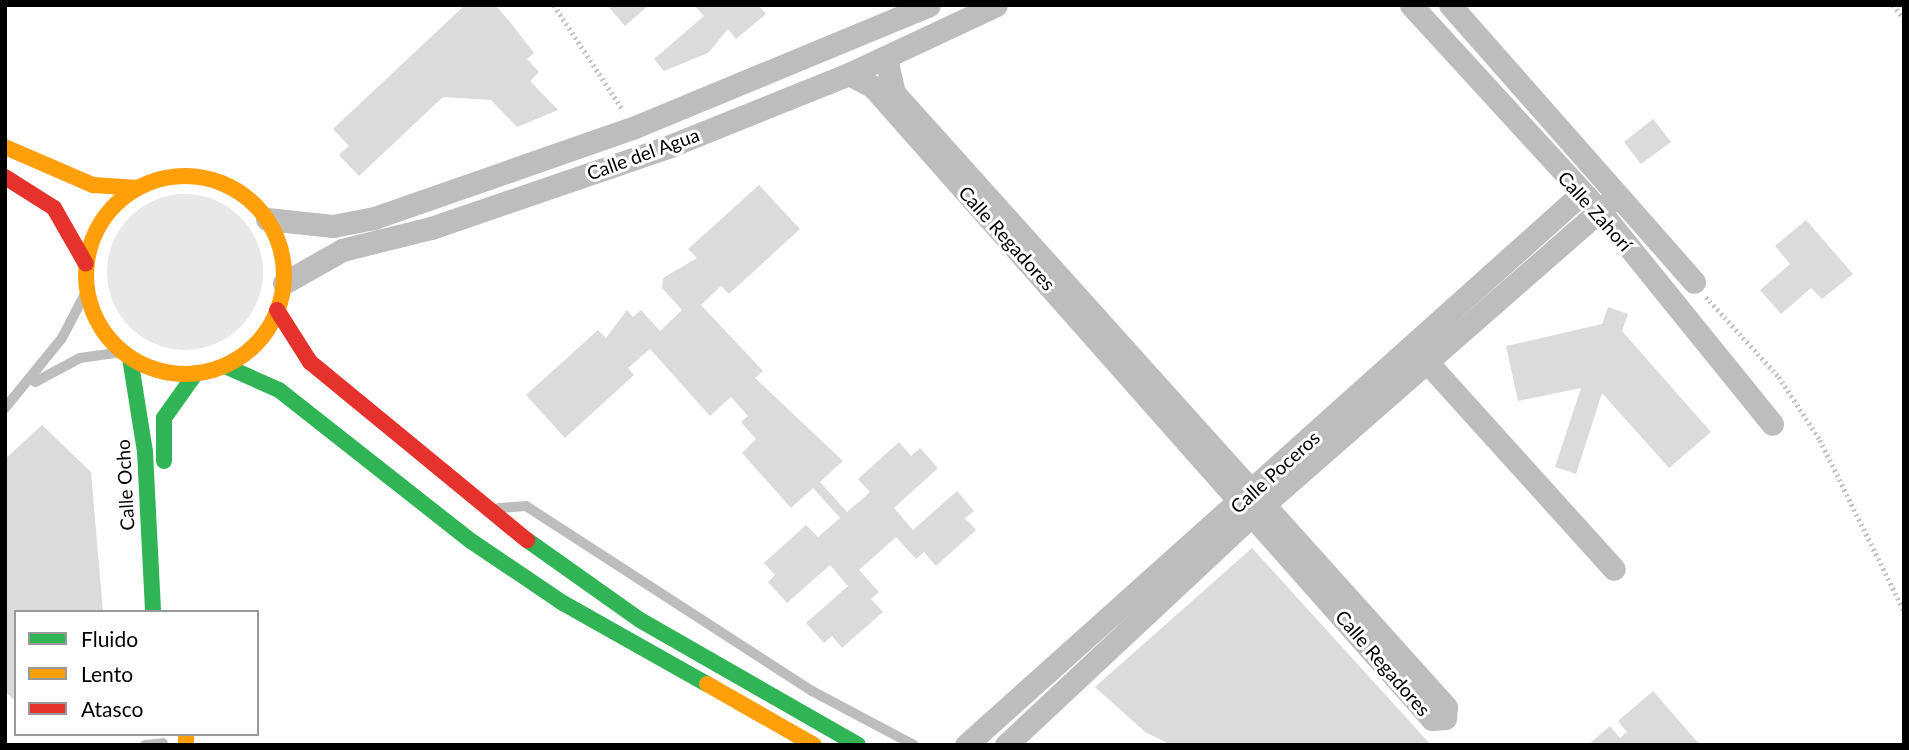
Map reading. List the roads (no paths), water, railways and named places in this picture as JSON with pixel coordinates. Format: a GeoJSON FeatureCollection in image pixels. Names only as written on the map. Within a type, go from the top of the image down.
{"type":"FeatureCollection","features":[{"type":"Feature","properties":{"kind":"street","name":"Calle del Agua"},"geometry":{"type":"LineString","coordinates":[[267,219],[356,223],[635,127],[929,5]]}},
{"type":"Feature","properties":{"kind":"street","name":"Calle del Agua"},"geometry":{"type":"LineString","coordinates":[[284,283],[325,256],[517,200],[849,74],[996,5]]}},
{"type":"Feature","properties":{"kind":"street","name":"Calle Zahorí"},"geometry":{"type":"LineString","coordinates":[[1411,5],[1580,195],[1599,210],[1772,424]]}},
{"type":"Feature","properties":{"kind":"street","name":"Calle Zahorí"},"geometry":{"type":"LineString","coordinates":[[1450,5],[1695,282]]}},
{"type":"Feature","properties":{"kind":"street","name":"Calle Regadores"},"geometry":{"type":"LineString","coordinates":[[849,74],[873,87],[1251,504],[1446,707],[1445,718],[1432,719],[1251,504],[894,93],[887,57]]}},
{"type":"Feature","properties":{"kind":"street"},"geometry":{"type":"LineString","coordinates":[[5,146],[93,185],[138,188],[194,176],[222,183],[267,219],[281,250],[284,283],[278,310],[265,333],[225,366],[196,373],[173,373],[126,355],[98,324],[86,290],[86,264],[102,220],[138,188]]}},
{"type":"Feature","properties":{"kind":"street"},"geometry":{"type":"LineString","coordinates":[[5,177],[54,208],[86,264]]}},
{"type":"Feature","properties":{"kind":"street","name":"Calle Poceros"},"geometry":{"type":"LineString","coordinates":[[1006,745],[1251,504],[1580,195]]}},
{"type":"Feature","properties":{"kind":"street","name":"Calle Poceros"},"geometry":{"type":"LineString","coordinates":[[966,745],[1251,504],[1426,361],[1617,195]]}},
{"type":"Feature","properties":{"kind":"street"},"geometry":{"type":"LineString","coordinates":[[278,310],[310,362],[488,509],[640,620],[858,745]]}},
{"type":"Feature","properties":{"kind":"street","name":"Calle Ocho"},"geometry":{"type":"LineString","coordinates":[[126,355],[145,452],[153,610]]}},
{"type":"Feature","properties":{"kind":"street"},"geometry":{"type":"LineString","coordinates":[[1426,361],[1614,569]]}},
{"type":"Feature","properties":{"kind":"street"},"geometry":{"type":"LineString","coordinates":[[225,366],[279,390],[429,509],[563,603],[814,745]]}},
{"type":"Feature","properties":{"kind":"street","name":"Calle Ocho"},"geometry":{"type":"LineString","coordinates":[[166,480],[164,418],[196,373]]}},
{"type":"Feature","properties":{"kind":"lane"},"geometry":{"type":"LineString","coordinates":[[27,387],[86,290]]}},
{"type":"Feature","properties":{"kind":"lane"},"geometry":{"type":"LineString","coordinates":[[5,408],[27,387],[80,358],[126,355]]}},
{"type":"Feature","properties":{"kind":"lane"},"geometry":{"type":"LineString","coordinates":[[488,509],[526,506],[694,618],[914,745]]}},
{"type":"Feature","properties":{"kind":"lane"},"geometry":{"type":"LineString","coordinates":[[145,745],[163,741]]}}]}
